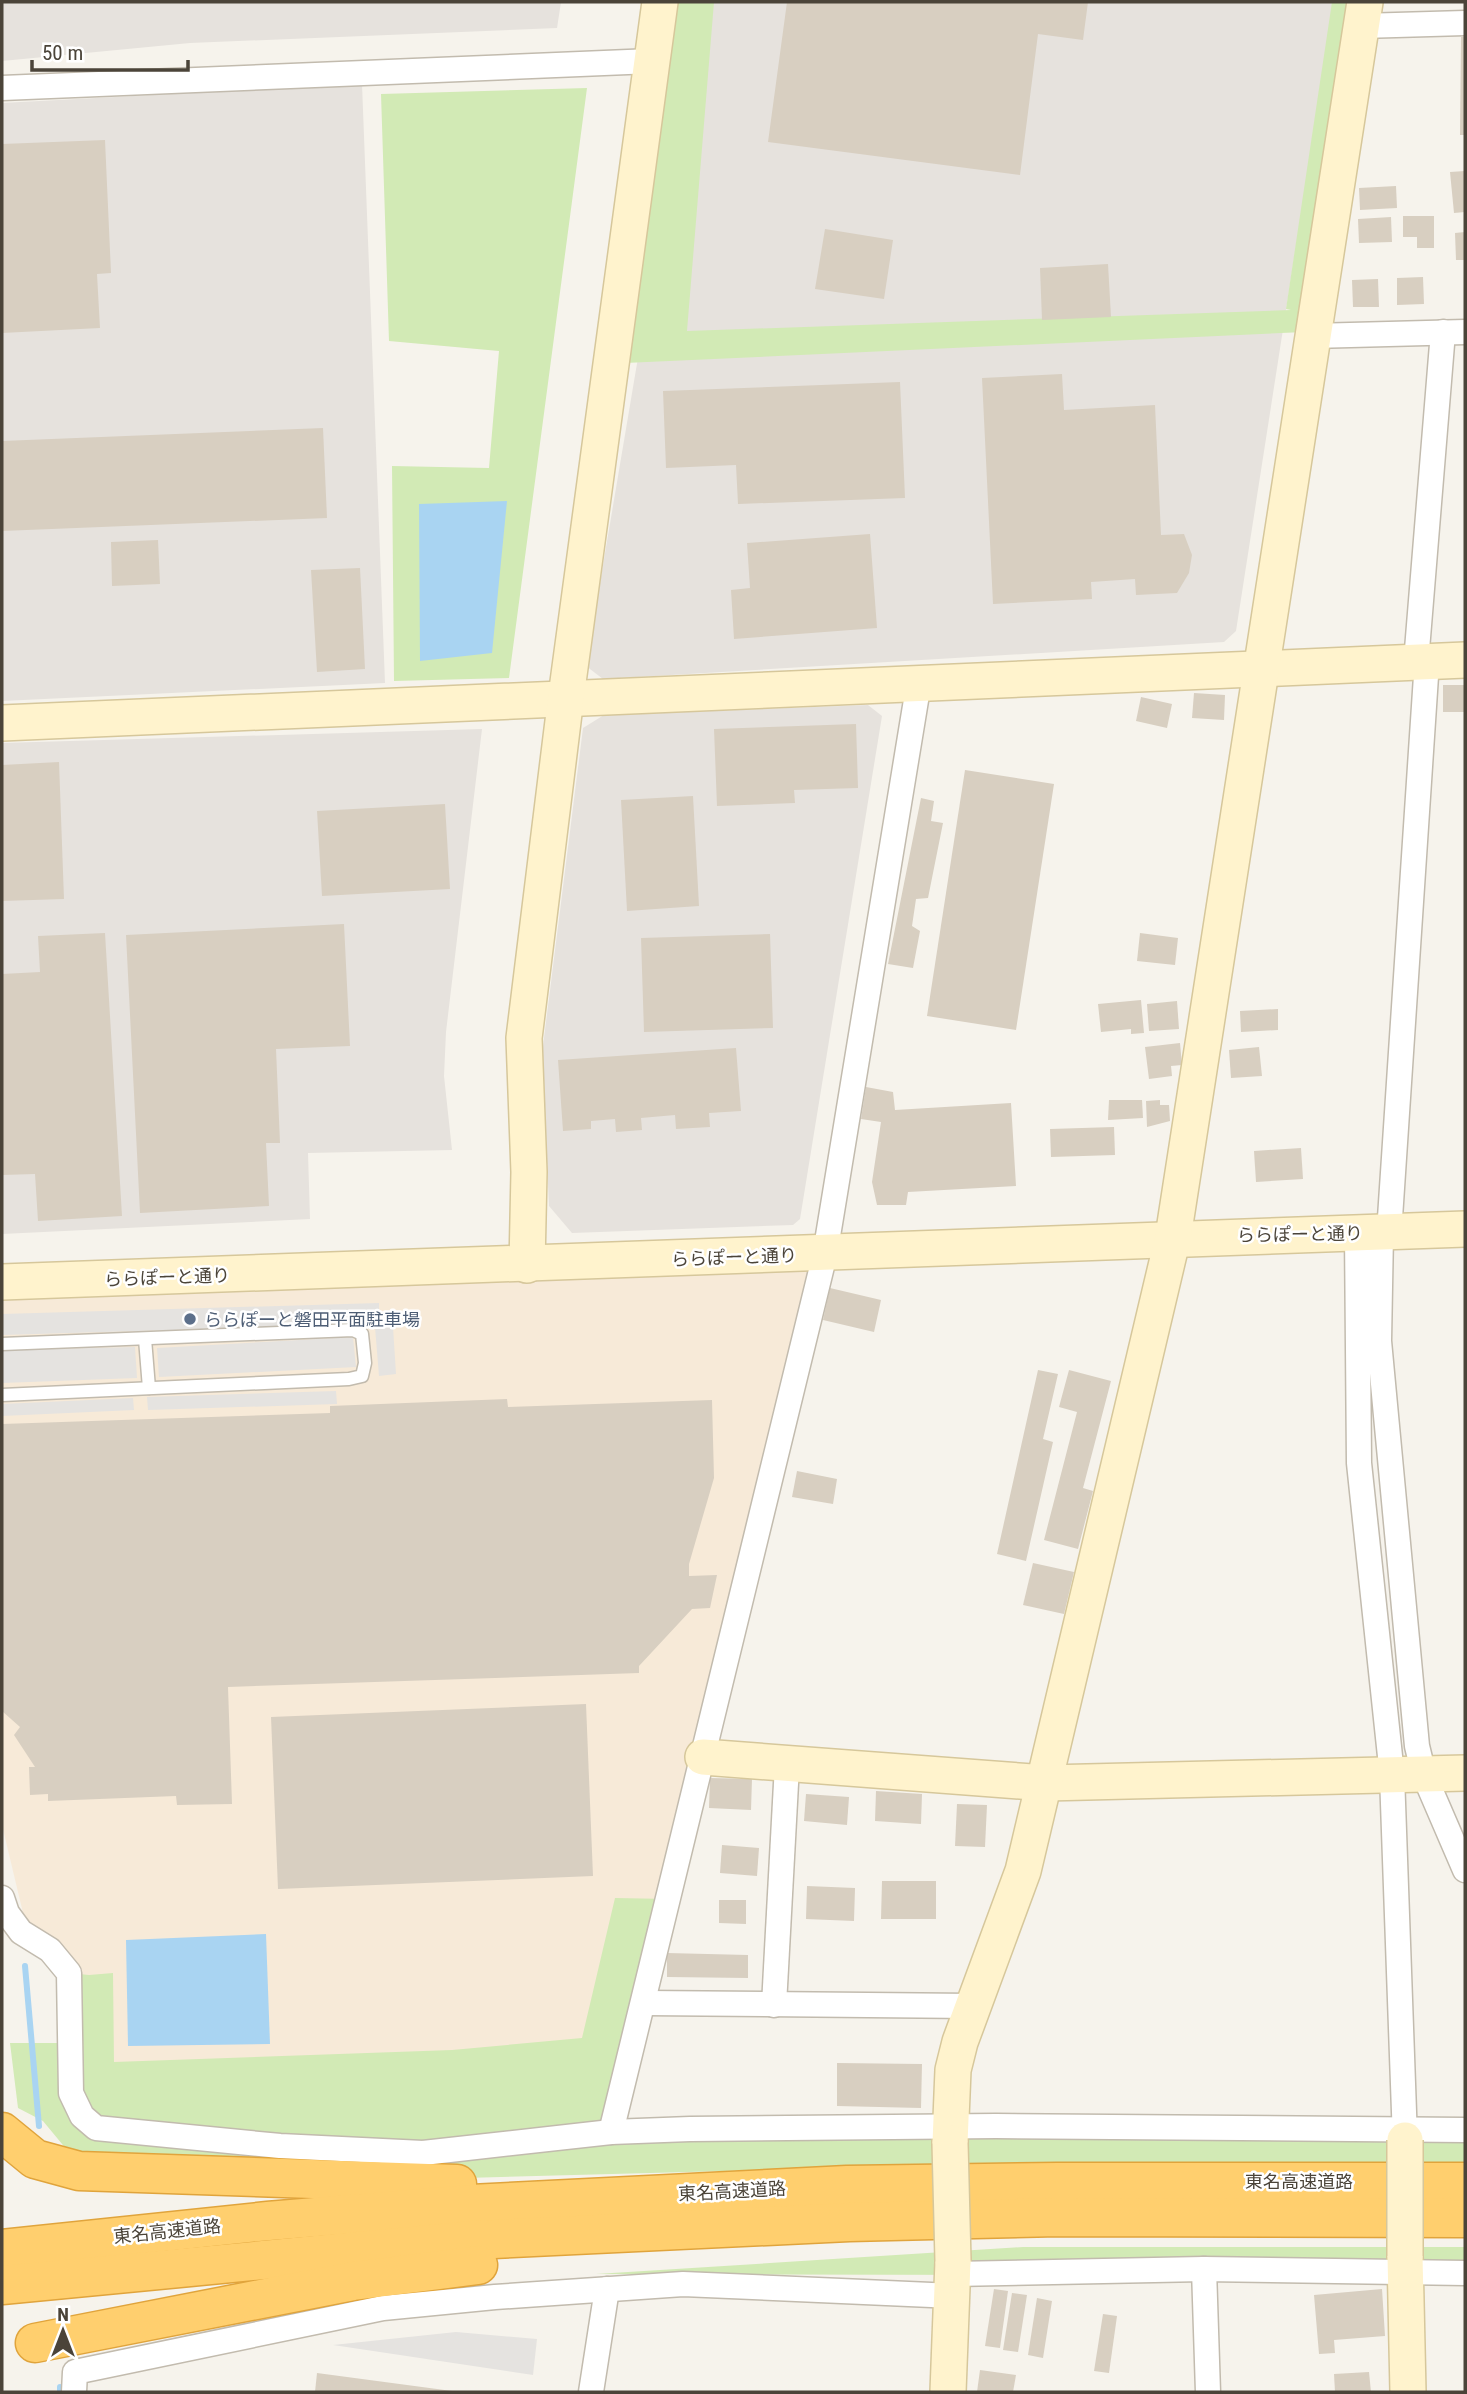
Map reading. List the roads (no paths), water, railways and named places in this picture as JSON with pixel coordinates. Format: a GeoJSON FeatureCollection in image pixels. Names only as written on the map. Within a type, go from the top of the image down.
{"type":"FeatureCollection","features":[{"type":"Feature","properties":{"kind":"highway"},"geometry":{"type":"LineString","coordinates":[[2,2132],[35,2159],[79,2171],[438,2184],[848,2204]]}},
{"type":"Feature","properties":{"kind":"highway","name":"東名高速道路"},"geometry":{"type":"LineString","coordinates":[[2,2285],[1058,2182],[1465,2182]]}},
{"type":"Feature","properties":{"kind":"highway","name":"東名高速道路"},"geometry":{"type":"LineString","coordinates":[[2,2249],[268,2221],[471,2204],[848,2204],[1058,2217],[1465,2218]]}},
{"type":"Feature","properties":{"kind":"highway"},"geometry":{"type":"LineString","coordinates":[[35,2343],[353,2281],[501,2262],[708,2241],[848,2204]]}},
{"type":"Feature","properties":{"kind":"street"},"geometry":{"type":"LineString","coordinates":[[527,1265],[529,1172],[524,1038],[566,697],[660,2]]}},
{"type":"Feature","properties":{"kind":"street"},"geometry":{"type":"LineString","coordinates":[[948,2392],[954,2277],[950,2134],[953,2070],[973,2006],[1023,1871],[1046,1783],[1172,1237],[1363,14],[1465,23]]}},
{"type":"Feature","properties":{"kind":"street"},"geometry":{"type":"LineString","coordinates":[[2,88],[652,61]]}},
{"type":"Feature","properties":{"kind":"street"},"geometry":{"type":"LineString","coordinates":[[1312,336],[1454,332],[1421,662],[1359,1463],[1408,1775],[1404,2134],[1408,2392]]}},
{"type":"Feature","properties":{"kind":"street"},"geometry":{"type":"LineString","coordinates":[[2,723],[1465,660]]}},
{"type":"Feature","properties":{"kind":"street"},"geometry":{"type":"LineString","coordinates":[[611,2132],[645,2003],[825,1254],[919,682]]}},
{"type":"Feature","properties":{"kind":"street","name":"ららぽーと通り"},"geometry":{"type":"LineString","coordinates":[[2,1282],[825,1254],[1172,1237],[1465,1229]]}},
{"type":"Feature","properties":{"kind":"street"},"geometry":{"type":"LineString","coordinates":[[703,1757],[1046,1783],[1465,1773]]}},
{"type":"Feature","properties":{"kind":"street"},"geometry":{"type":"LineString","coordinates":[[774,2004],[787,1765]]}},
{"type":"Feature","properties":{"kind":"street"},"geometry":{"type":"LineString","coordinates":[[1408,1775],[1465,1870]]}},
{"type":"Feature","properties":{"kind":"street"},"geometry":{"type":"LineString","coordinates":[[2,1898],[7,1913],[21,1932],[50,1950],[69,1973],[71,2093],[82,2116],[96,2128],[280,2146],[423,2152],[611,2132],[1404,2134],[1465,2130]]}},
{"type":"Feature","properties":{"kind":"street"},"geometry":{"type":"LineString","coordinates":[[645,2003],[973,2006]]}},
{"type":"Feature","properties":{"kind":"street"},"geometry":{"type":"LineString","coordinates":[[74,2392],[75,2372],[383,2308],[683,2284],[1405,2264],[1465,2273]]}},
{"type":"Feature","properties":{"kind":"street"},"geometry":{"type":"LineString","coordinates":[[1204,2269],[1208,2392]]}},
{"type":"Feature","properties":{"kind":"street"},"geometry":{"type":"LineString","coordinates":[[591,2392],[607,2289]]}},
{"type":"Feature","properties":{"kind":"lane"},"geometry":{"type":"LineString","coordinates":[[2,1344],[354,1330],[362,1334],[365,1363],[362,1376],[349,1379],[2,1395]]}},
{"type":"Feature","properties":{"kind":"lane"},"geometry":{"type":"LineString","coordinates":[[145,1339],[149,1388]]}},
{"type":"Feature","properties":{"kind":"water"},"geometry":{"type":"Polygon","coordinates":[[[507,501],[492,653],[420,661],[419,504],[507,501]]]}},
{"type":"Feature","properties":{"kind":"water"},"geometry":{"type":"Polygon","coordinates":[[[266,1934],[270,2044],[128,2046],[126,1940],[266,1934]]]}},
{"type":"Feature","properties":{"kind":"waterway"},"geometry":{"type":"LineString","coordinates":[[25,1966],[39,2126]]}},
{"type":"Feature","properties":{"kind":"waterway"},"geometry":{"type":"LineString","coordinates":[[60,2387],[60,2392]]}},
{"type":"Feature","properties":{"kind":"place","name":"ららぽーと磐田平面駐車場"},"geometry":{"type":"Point","coordinates":[190,1319]}}]}
